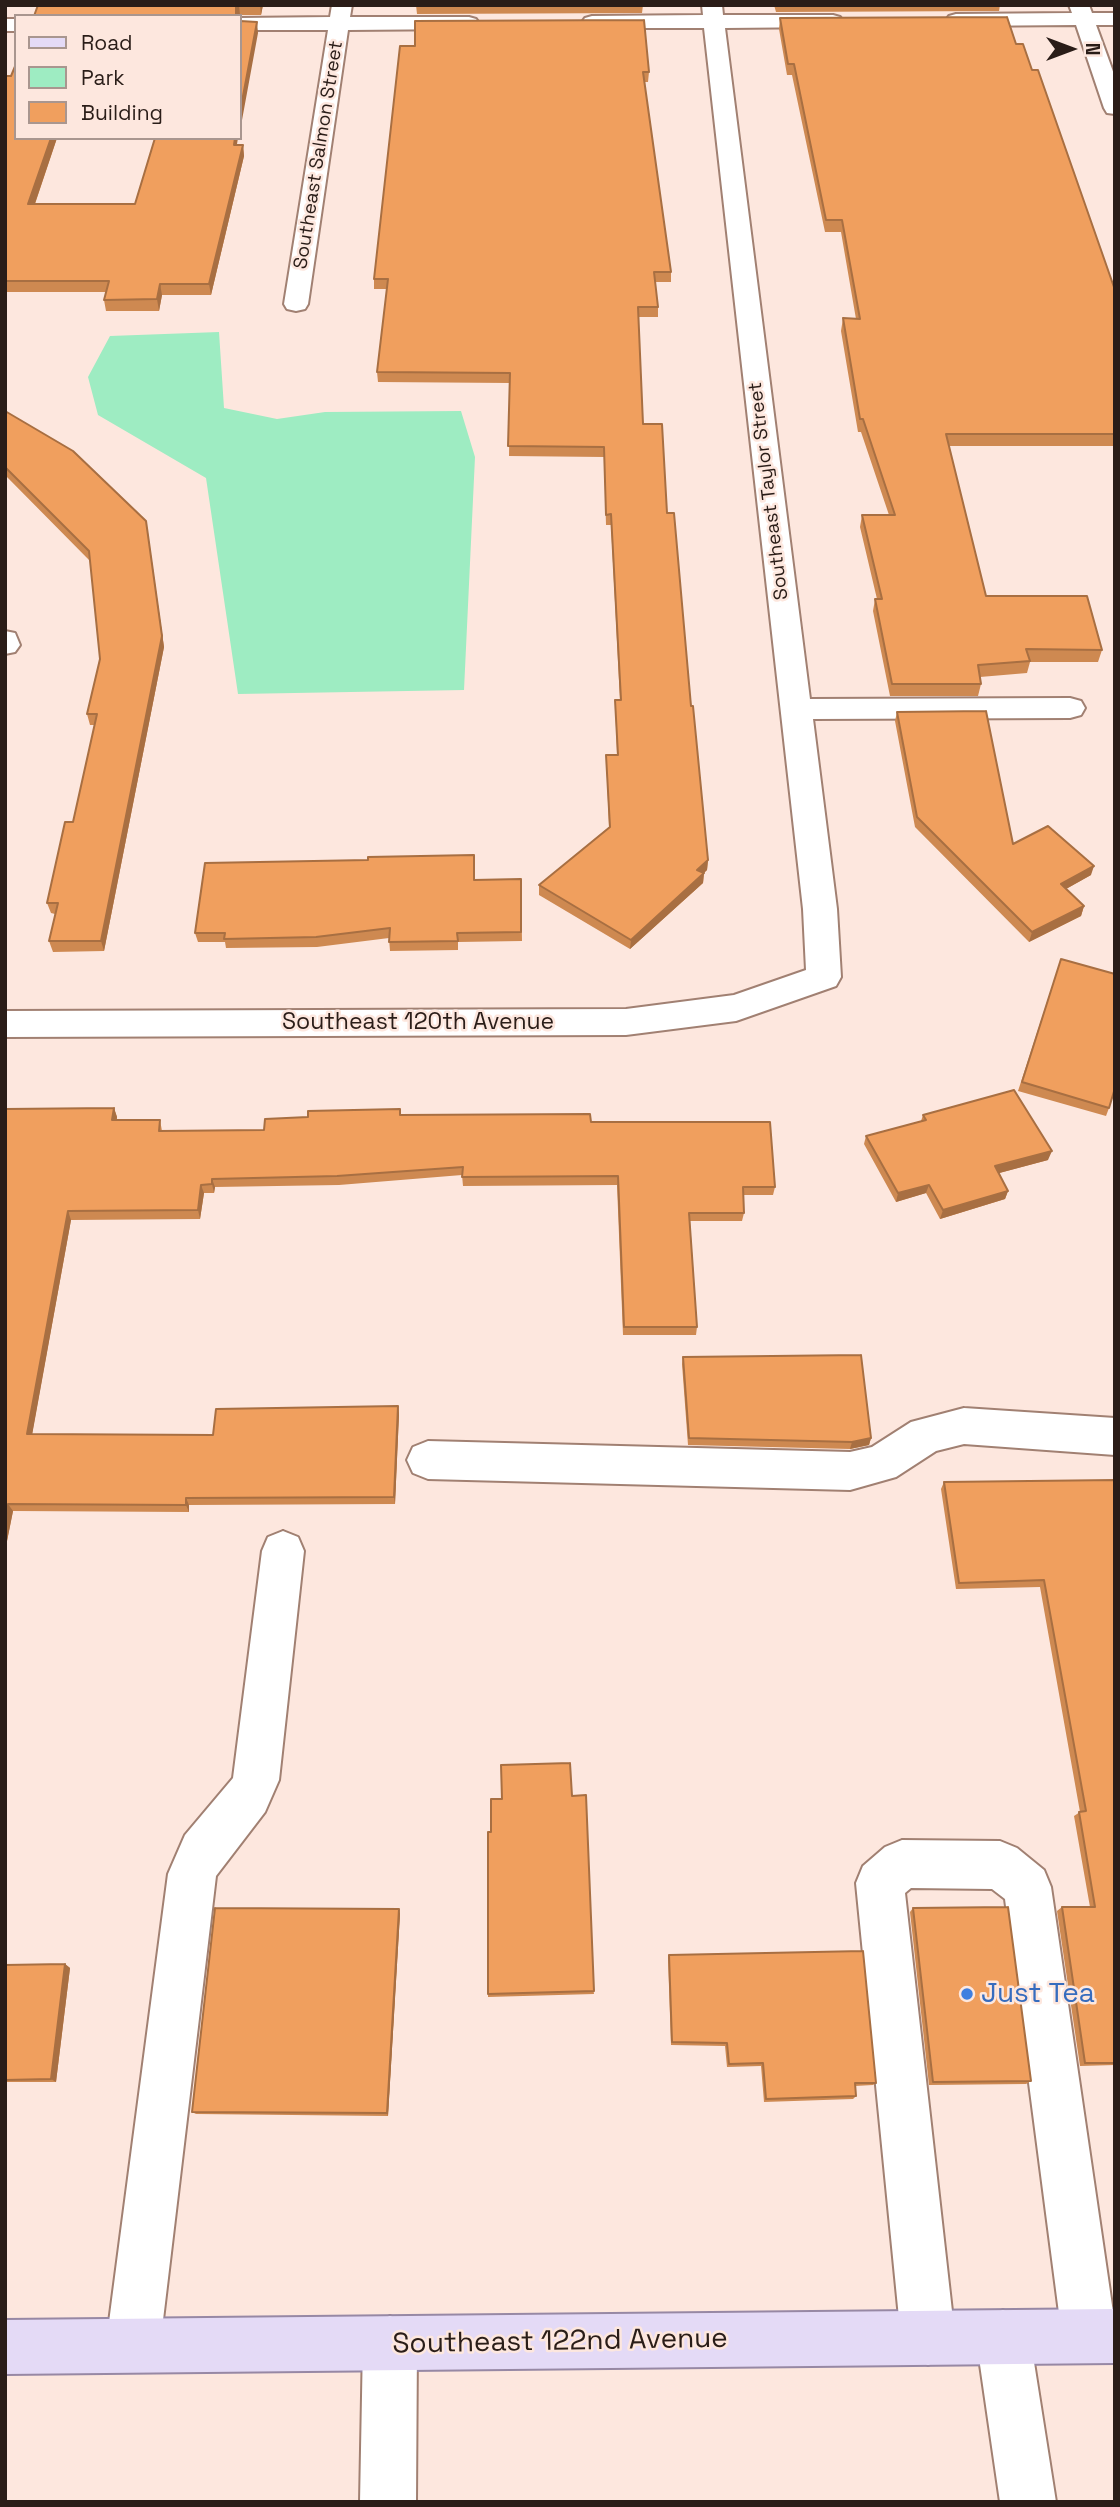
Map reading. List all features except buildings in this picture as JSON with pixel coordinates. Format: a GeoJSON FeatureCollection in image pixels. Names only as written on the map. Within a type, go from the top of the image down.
{"type":"FeatureCollection","features":[{"type":"Feature","properties":{"kind":"main road","name":"Southeast 122nd Avenue"},"geometry":{"type":"LineString","coordinates":[[5,2347],[1102,2336]]}},
{"type":"Feature","properties":{"kind":"street"},"geometry":{"type":"LineString","coordinates":[[934,20],[1082,12],[1115,19]]}},
{"type":"Feature","properties":{"kind":"street"},"geometry":{"type":"LineString","coordinates":[[1082,12],[1115,108]]}},
{"type":"Feature","properties":{"kind":"street"},"geometry":{"type":"LineString","coordinates":[[242,24],[341,14],[490,23]]}},
{"type":"Feature","properties":{"kind":"street","name":"Southeast Salmon Street"},"geometry":{"type":"LineString","coordinates":[[296,304],[341,14]]}},
{"type":"Feature","properties":{"kind":"street"},"geometry":{"type":"LineString","coordinates":[[574,22],[713,14],[853,21]]}},
{"type":"Feature","properties":{"kind":"street","name":"Southeast Taylor Street"},"geometry":{"type":"LineString","coordinates":[[713,14],[820,909],[824,977]]}},
{"type":"Feature","properties":{"kind":"street"},"geometry":{"type":"LineString","coordinates":[[796,709],[1070,708]]}},
{"type":"Feature","properties":{"kind":"street","name":"Southeast 120th Avenue"},"geometry":{"type":"LineString","coordinates":[[5,1024],[626,1023],[736,1008],[824,977]]}},
{"type":"Feature","properties":{"kind":"street"},"geometry":{"type":"LineString","coordinates":[[428,1460],[850,1471],[881,1464],[926,1435],[964,1426],[1115,1437]]}},
{"type":"Feature","properties":{"kind":"street"},"geometry":{"type":"LineString","coordinates":[[133,2346],[192,1874],[202,1852],[249,1796],[256,1780],[284,1550]]}},
{"type":"Feature","properties":{"kind":"street"},"geometry":{"type":"LineString","coordinates":[[928,2338],[880,1884],[902,1864],[1000,1865],[1027,1887],[1102,2336]]}},
{"type":"Feature","properties":{"kind":"street"},"geometry":{"type":"LineString","coordinates":[[1003,2337],[1028,2502]]}},
{"type":"Feature","properties":{"kind":"street"},"geometry":{"type":"LineString","coordinates":[[388,2502],[390,2343]]}},
{"type":"Feature","properties":{"kind":"green space"},"geometry":{"type":"Polygon","coordinates":[[[219,332],[224,408],[277,419],[325,412],[461,411],[475,457],[464,690],[238,694],[206,478],[98,415],[88,377],[110,336],[219,332]]]}},
{"type":"Feature","properties":{"kind":"place","name":"Just Tea"},"geometry":{"type":"Point","coordinates":[967,1994]}}]}
